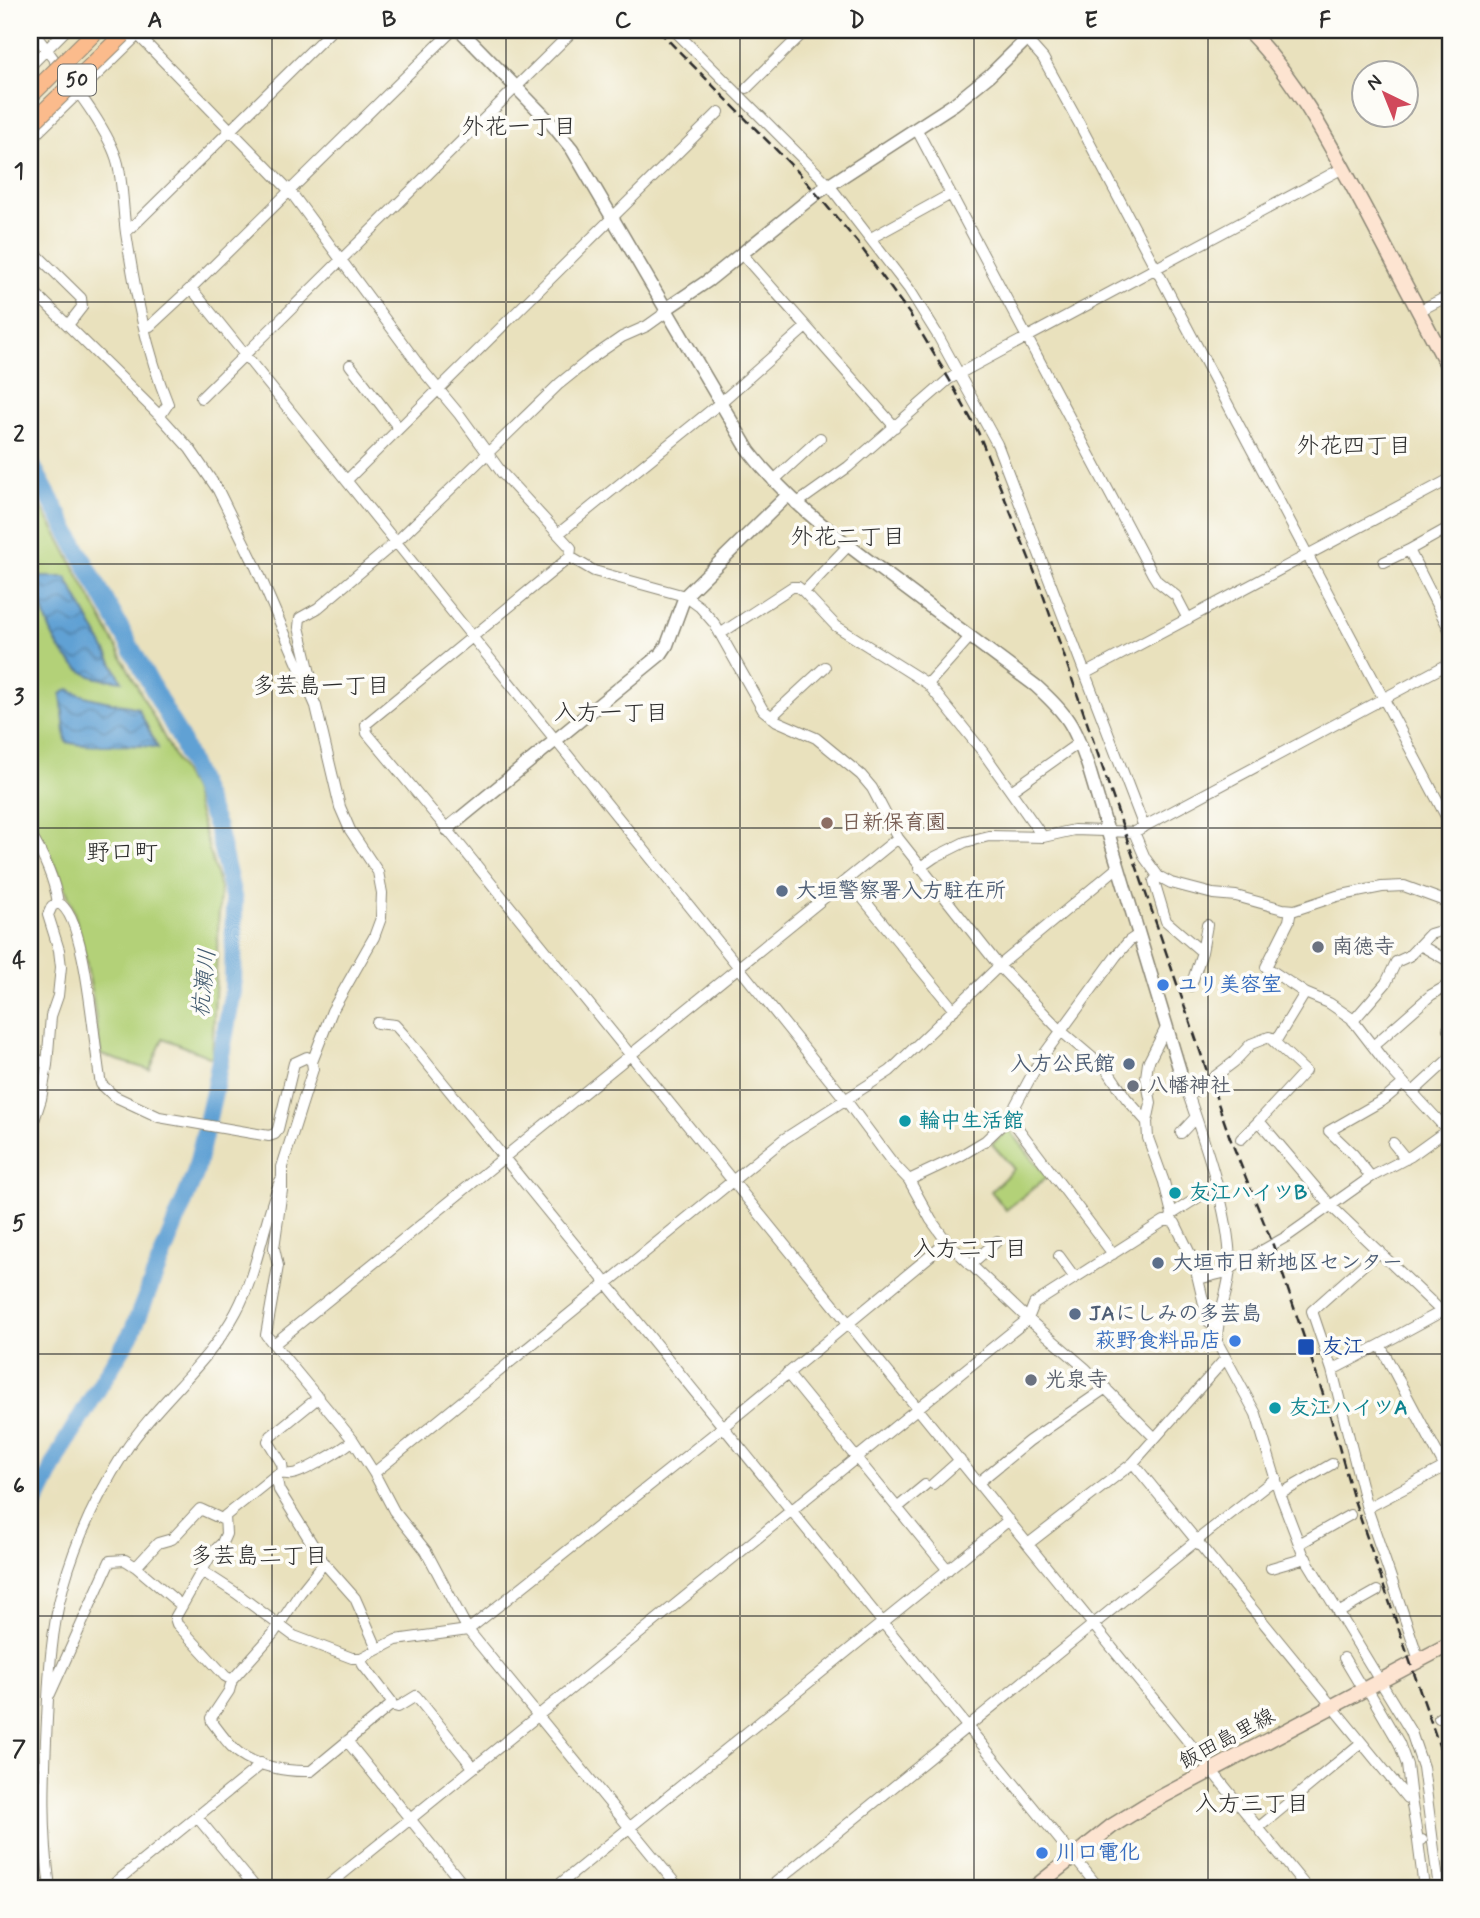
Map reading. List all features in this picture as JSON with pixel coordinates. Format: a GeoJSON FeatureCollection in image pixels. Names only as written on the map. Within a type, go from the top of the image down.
{"type":"FeatureCollection","features":[{"type":"Feature","properties":{"kind":"main road","name":"50"},"geometry":{"type":"LineString","coordinates":[[30,82],[82,30]]}},
{"type":"Feature","properties":{"kind":"main road","name":"50"},"geometry":{"type":"LineString","coordinates":[[30,96],[97,30]]}},
{"type":"Feature","properties":{"kind":"main road"},"geometry":{"type":"LineString","coordinates":[[1253,31],[1304,100],[1450,370]]}},
{"type":"Feature","properties":{"kind":"main road","name":"50"},"geometry":{"type":"LineString","coordinates":[[30,111],[130,32]]}},
{"type":"Feature","properties":{"kind":"main road","name":"50"},"geometry":{"type":"LineString","coordinates":[[30,125],[130,32]]}},
{"type":"Feature","properties":{"kind":"main road","name":"飯田島里線"},"geometry":{"type":"LineString","coordinates":[[1034,1888],[1112,1826],[1146,1805],[1419,1660],[1449,1647]]}},
{"type":"Feature","properties":{"kind":"street"},"geometry":{"type":"LineString","coordinates":[[33,30],[111,145],[118,164],[134,284],[155,373],[168,404],[160,416]]}},
{"type":"Feature","properties":{"kind":"street"},"geometry":{"type":"LineString","coordinates":[[30,66],[66,30]]}},
{"type":"Feature","properties":{"kind":"street"},"geometry":{"type":"LineString","coordinates":[[126,230],[332,30]]}},
{"type":"Feature","properties":{"kind":"street"},"geometry":{"type":"LineString","coordinates":[[145,326],[150,326],[191,288],[453,30]]}},
{"type":"Feature","properties":{"kind":"street"},"geometry":{"type":"LineString","coordinates":[[460,30],[517,87],[572,149],[749,451],[773,481],[792,500],[848,545],[1036,686],[1058,705],[1072,724],[1080,742],[1216,1186],[1229,1242],[1230,1267],[1217,1328],[1217,1342],[1250,1401],[1299,1544],[1338,1613],[1399,1743],[1407,1765],[1424,1888]]}},
{"type":"Feature","properties":{"kind":"street"},"geometry":{"type":"LineString","coordinates":[[201,398],[574,30]]}},
{"type":"Feature","properties":{"kind":"street"},"geometry":{"type":"LineString","coordinates":[[674,30],[829,186],[909,289],[960,373],[997,443],[1144,827]]}},
{"type":"Feature","properties":{"kind":"street"},"geometry":{"type":"LineString","coordinates":[[747,88],[806,30]]}},
{"type":"Feature","properties":{"kind":"street"},"geometry":{"type":"LineString","coordinates":[[30,140],[78,94],[130,32],[290,191],[502,473],[571,548],[570,557],[366,724],[367,733],[979,1482],[1258,1828],[1301,1886]]}},
{"type":"Feature","properties":{"kind":"street"},"geometry":{"type":"LineString","coordinates":[[678,1888],[468,1630],[426,1551],[394,1511],[354,1440],[266,1335],[278,1266],[274,1248],[282,1190],[282,1167],[290,1149],[313,1069],[312,1062],[332,1012],[374,937],[381,918],[382,894],[378,872],[350,830],[340,807],[299,627],[300,618],[318,608],[396,542],[559,384],[590,359],[622,337],[648,326],[666,309],[829,186],[917,130],[990,75],[1027,33],[1156,268],[1450,824]]}},
{"type":"Feature","properties":{"kind":"street"},"geometry":{"type":"LineString","coordinates":[[346,480],[719,112]]}},
{"type":"Feature","properties":{"kind":"street"},"geometry":{"type":"LineString","coordinates":[[917,130],[1152,573],[1157,581],[1177,596],[1188,619]]}},
{"type":"Feature","properties":{"kind":"street"},"geometry":{"type":"LineString","coordinates":[[447,829],[661,654],[667,645],[685,596],[792,500],[848,467],[949,379],[1343,169]]}},
{"type":"Feature","properties":{"kind":"street"},"geometry":{"type":"LineString","coordinates":[[871,238],[951,194]]}},
{"type":"Feature","properties":{"kind":"street"},"geometry":{"type":"LineString","coordinates":[[30,248],[81,298],[82,307],[68,325]]}},
{"type":"Feature","properties":{"kind":"street"},"geometry":{"type":"LineString","coordinates":[[742,254],[895,427]]}},
{"type":"Feature","properties":{"kind":"street"},"geometry":{"type":"LineString","coordinates":[[30,288],[160,416],[190,449],[218,489],[256,567],[316,706]]}},
{"type":"Feature","properties":{"kind":"street"},"geometry":{"type":"LineString","coordinates":[[191,288],[845,1099],[892,1162],[909,1180],[931,1220],[947,1242],[1106,1388],[1154,1437]]}},
{"type":"Feature","properties":{"kind":"street"},"geometry":{"type":"LineString","coordinates":[[1419,311],[1450,295]]}},
{"type":"Feature","properties":{"kind":"street"},"geometry":{"type":"LineString","coordinates":[[558,534],[720,403],[806,327]]}},
{"type":"Feature","properties":{"kind":"street"},"geometry":{"type":"LineString","coordinates":[[351,365],[398,427]]}},
{"type":"Feature","properties":{"kind":"street"},"geometry":{"type":"LineString","coordinates":[[773,481],[820,438]]}},
{"type":"Feature","properties":{"kind":"street"},"geometry":{"type":"LineString","coordinates":[[1086,673],[1450,479]]}},
{"type":"Feature","properties":{"kind":"street"},"geometry":{"type":"LineString","coordinates":[[1384,562],[1450,527]]}},
{"type":"Feature","properties":{"kind":"street"},"geometry":{"type":"LineString","coordinates":[[804,592],[848,545]]}},
{"type":"Feature","properties":{"kind":"street"},"geometry":{"type":"LineString","coordinates":[[1409,550],[1450,631]]}},
{"type":"Feature","properties":{"kind":"street"},"geometry":{"type":"LineString","coordinates":[[570,557],[594,570],[685,596],[700,607],[720,634],[755,698],[771,717],[816,738],[861,775],[872,788],[898,838],[919,868],[999,966],[1061,1031],[1108,1072],[1147,1122]]}},
{"type":"Feature","properties":{"kind":"street"},"geometry":{"type":"LineString","coordinates":[[720,634],[792,587],[798,587],[845,633],[928,684],[1043,837]]}},
{"type":"Feature","properties":{"kind":"street"},"geometry":{"type":"LineString","coordinates":[[928,684],[970,637]]}},
{"type":"Feature","properties":{"kind":"street"},"geometry":{"type":"LineString","coordinates":[[919,868],[945,852],[989,836],[1043,837],[1074,830],[1133,832],[1450,663]]}},
{"type":"Feature","properties":{"kind":"street"},"geometry":{"type":"LineString","coordinates":[[771,717],[825,667]]}},
{"type":"Feature","properties":{"kind":"street"},"geometry":{"type":"LineString","coordinates":[[1011,791],[1080,742]]}},
{"type":"Feature","properties":{"kind":"street"},"geometry":{"type":"LineString","coordinates":[[1133,832],[1145,858],[1158,876],[1171,883],[1213,894],[1236,895],[1291,910],[1382,887],[1404,886],[1450,903]]}},
{"type":"Feature","properties":{"kind":"street"},"geometry":{"type":"LineString","coordinates":[[30,834],[43,855],[55,884],[58,903],[68,911],[82,956],[101,1084],[114,1096],[159,1117],[269,1136],[275,1134],[278,1129],[294,1063],[307,1057],[312,1062]]}},
{"type":"Feature","properties":{"kind":"street"},"geometry":{"type":"LineString","coordinates":[[274,1344],[898,838]]}},
{"type":"Feature","properties":{"kind":"street"},"geometry":{"type":"LineString","coordinates":[[374,1473],[784,1139],[890,1071],[999,966],[1118,867]]}},
{"type":"Feature","properties":{"kind":"street"},"geometry":{"type":"LineString","coordinates":[[1158,876],[1154,881],[1166,922],[1202,952]]}},
{"type":"Feature","properties":{"kind":"street"},"geometry":{"type":"LineString","coordinates":[[847,879],[954,1010]]}},
{"type":"Feature","properties":{"kind":"street"},"geometry":{"type":"LineString","coordinates":[[30,1133],[41,1098],[51,1016],[58,996],[61,967],[59,950],[48,915],[52,906],[58,903]]}},
{"type":"Feature","properties":{"kind":"street"},"geometry":{"type":"LineString","coordinates":[[1198,1279],[1223,1273],[1257,1255],[1371,1177],[1406,1159],[1449,1130],[1404,1083],[1353,1021],[1329,1003],[1305,993],[1266,967],[1289,921],[1291,910]]}},
{"type":"Feature","properties":{"kind":"street"},"geometry":{"type":"LineString","coordinates":[[1191,986],[1207,925]]}},
{"type":"Feature","properties":{"kind":"street"},"geometry":{"type":"LineString","coordinates":[[1353,1021],[1386,983],[1396,962],[1409,956],[1430,934],[1450,929]]}},
{"type":"Feature","properties":{"kind":"street"},"geometry":{"type":"LineString","coordinates":[[909,1180],[985,1141],[1008,1119],[1041,1060],[1061,1031],[1116,956],[1129,940],[1138,935]]}},
{"type":"Feature","properties":{"kind":"street"},"geometry":{"type":"LineString","coordinates":[[1420,945],[1450,962]]}},
{"type":"Feature","properties":{"kind":"street"},"geometry":{"type":"LineString","coordinates":[[1373,1046],[1431,995],[1445,987],[1450,991]]}},
{"type":"Feature","properties":{"kind":"street"},"geometry":{"type":"LineString","coordinates":[[1189,1097],[1234,1062],[1251,1044],[1269,1037],[1277,1039],[1305,993]]}},
{"type":"Feature","properties":{"kind":"street"},"geometry":{"type":"LineString","coordinates":[[377,1023],[395,1025],[404,1035],[1098,1888]]}},
{"type":"Feature","properties":{"kind":"street"},"geometry":{"type":"LineString","coordinates":[[1166,1028],[1148,1063],[1146,1077],[1151,1104],[1147,1122],[1148,1138],[1164,1182],[1171,1217],[1194,1262],[1208,1321],[1217,1328]]}},
{"type":"Feature","properties":{"kind":"street"},"geometry":{"type":"LineString","coordinates":[[1241,1139],[1305,1071],[1269,1037]]}},
{"type":"Feature","properties":{"kind":"street"},"geometry":{"type":"LineString","coordinates":[[30,1055],[47,1065]]}},
{"type":"Feature","properties":{"kind":"street"},"geometry":{"type":"LineString","coordinates":[[1413,1092],[1450,1058]]}},
{"type":"Feature","properties":{"kind":"street"},"geometry":{"type":"LineString","coordinates":[[1371,1177],[1353,1154],[1329,1131],[1385,1099],[1404,1083]]}},
{"type":"Feature","properties":{"kind":"street"},"geometry":{"type":"LineString","coordinates":[[1181,1133],[1195,1118]]}},
{"type":"Feature","properties":{"kind":"street"},"geometry":{"type":"LineString","coordinates":[[1008,1119],[1113,1254]]}},
{"type":"Feature","properties":{"kind":"street"},"geometry":{"type":"LineString","coordinates":[[1259,1121],[1331,1206],[1378,1251],[1446,1309],[1332,1370]]}},
{"type":"Feature","properties":{"kind":"street"},"geometry":{"type":"LineString","coordinates":[[1393,1143],[1406,1159]]}},
{"type":"Feature","properties":{"kind":"street"},"geometry":{"type":"LineString","coordinates":[[50,1888],[44,1840],[48,1698],[52,1641],[63,1588],[81,1535],[100,1494],[125,1452],[147,1420],[214,1346],[236,1311],[251,1276],[281,1178]]}},
{"type":"Feature","properties":{"kind":"street"},"geometry":{"type":"LineString","coordinates":[[325,1888],[1028,1319],[1034,1304],[1216,1186]]}},
{"type":"Feature","properties":{"kind":"street"},"geometry":{"type":"LineString","coordinates":[[970,1265],[997,1241]]}},
{"type":"Feature","properties":{"kind":"street"},"geometry":{"type":"LineString","coordinates":[[202,1572],[236,1593],[294,1636],[352,1658],[361,1658],[396,1640],[468,1630],[724,1426],[947,1242]]}},
{"type":"Feature","properties":{"kind":"street"},"geometry":{"type":"LineString","coordinates":[[1378,1251],[1312,1311],[1332,1370],[1367,1508],[1419,1660]]}},
{"type":"Feature","properties":{"kind":"street"},"geometry":{"type":"LineString","coordinates":[[1059,1256],[1075,1278]]}},
{"type":"Feature","properties":{"kind":"street"},"geometry":{"type":"LineString","coordinates":[[1380,1345],[1447,1465],[1450,1478]]}},
{"type":"Feature","properties":{"kind":"street"},"geometry":{"type":"LineString","coordinates":[[1028,1544],[1133,1463],[1225,1359]]}},
{"type":"Feature","properties":{"kind":"street"},"geometry":{"type":"LineString","coordinates":[[788,1373],[948,1570]]}},
{"type":"Feature","properties":{"kind":"street"},"geometry":{"type":"LineString","coordinates":[[979,1482],[1029,1441],[1106,1388]]}},
{"type":"Feature","properties":{"kind":"street"},"geometry":{"type":"LineString","coordinates":[[320,1397],[268,1441],[282,1464],[279,1490],[324,1563],[355,1598],[377,1648]]}},
{"type":"Feature","properties":{"kind":"street"},"geometry":{"type":"LineString","coordinates":[[232,1680],[225,1676],[174,1618],[212,1553],[222,1544],[226,1534],[225,1516],[279,1474],[292,1474],[312,1465],[354,1440]]}},
{"type":"Feature","properties":{"kind":"street"},"geometry":{"type":"LineString","coordinates":[[897,1508],[960,1460]]}},
{"type":"Feature","properties":{"kind":"street"},"geometry":{"type":"LineString","coordinates":[[1133,1463],[1407,1798],[1412,1799]]}},
{"type":"Feature","properties":{"kind":"street"},"geometry":{"type":"LineString","coordinates":[[1280,1494],[1332,1464]]}},
{"type":"Feature","properties":{"kind":"street"},"geometry":{"type":"LineString","coordinates":[[1367,1508],[1447,1465]]}},
{"type":"Feature","properties":{"kind":"street"},"geometry":{"type":"LineString","coordinates":[[769,1888],[1276,1478]]}},
{"type":"Feature","properties":{"kind":"street"},"geometry":{"type":"LineString","coordinates":[[136,1567],[158,1543],[172,1539],[200,1510],[224,1520]]}},
{"type":"Feature","properties":{"kind":"street"},"geometry":{"type":"LineString","coordinates":[[1299,1544],[1350,1516]]}},
{"type":"Feature","properties":{"kind":"street"},"geometry":{"type":"LineString","coordinates":[[555,1888],[1009,1520]]}},
{"type":"Feature","properties":{"kind":"street"},"geometry":{"type":"LineString","coordinates":[[1271,1568],[1306,1558]]}},
{"type":"Feature","properties":{"kind":"street"},"geometry":{"type":"LineString","coordinates":[[48,1698],[110,1561],[125,1560],[182,1606]]}},
{"type":"Feature","properties":{"kind":"street"},"geometry":{"type":"LineString","coordinates":[[324,1563],[273,1634],[232,1680],[229,1691],[211,1718],[212,1722],[235,1750],[261,1763],[294,1772],[311,1771],[391,1705]]}},
{"type":"Feature","properties":{"kind":"street"},"geometry":{"type":"LineString","coordinates":[[1338,1613],[1377,1591]]}},
{"type":"Feature","properties":{"kind":"street"},"geometry":{"type":"LineString","coordinates":[[361,1658],[363,1665],[391,1701],[391,1705]]}},
{"type":"Feature","properties":{"kind":"street"},"geometry":{"type":"LineString","coordinates":[[1344,1658],[1411,1732],[1418,1748],[1423,1767],[1439,1888]]}},
{"type":"Feature","properties":{"kind":"street"},"geometry":{"type":"LineString","coordinates":[[391,1705],[398,1707],[416,1696],[473,1767]]}},
{"type":"Feature","properties":{"kind":"street"},"geometry":{"type":"LineString","coordinates":[[1439,1718],[1450,1713]]}},
{"type":"Feature","properties":{"kind":"street"},"geometry":{"type":"LineString","coordinates":[[347,1741],[466,1888]]}},
{"type":"Feature","properties":{"kind":"street"},"geometry":{"type":"LineString","coordinates":[[1258,1828],[1362,1743]]}},
{"type":"Feature","properties":{"kind":"street"},"geometry":{"type":"LineString","coordinates":[[109,1888],[261,1763]]}},
{"type":"Feature","properties":{"kind":"street"},"geometry":{"type":"LineString","coordinates":[[197,1817],[256,1888]]}},
{"type":"Feature","properties":{"kind":"street"},"geometry":{"type":"LineString","coordinates":[[1418,1841],[1432,1839]]}},
{"type":"Feature","properties":{"kind":"green space"},"geometry":{"type":"Polygon","coordinates":[[[30,487],[192,790],[220,888],[212,1058],[163,1038],[150,1070],[101,1055],[87,965],[72,906],[47,850],[30,825],[30,487]]]}},
{"type":"Feature","properties":{"kind":"green space"},"geometry":{"type":"Polygon","coordinates":[[[1009,1129],[1047,1177],[1006,1210],[991,1191],[1014,1169],[992,1144],[1009,1129]]]}},
{"type":"Feature","properties":{"kind":"water"},"geometry":{"type":"Polygon","coordinates":[[[36,577],[66,577],[122,681],[89,675],[64,655],[50,631],[36,577]]]}},
{"type":"Feature","properties":{"kind":"water"},"geometry":{"type":"Polygon","coordinates":[[[69,689],[93,698],[138,708],[158,748],[66,742],[61,694],[69,689]]]}},
{"type":"Feature","properties":{"kind":"waterway","name":"杭瀬川"},"geometry":{"type":"LineString","coordinates":[[30,462],[180,738],[217,828],[234,901],[233,991],[195,1174],[132,1332],[64,1445],[30,1514]]}},
{"type":"Feature","properties":{"kind":"railway"},"geometry":{"type":"LineString","coordinates":[[658,30],[799,173],[858,243],[911,316],[978,432],[1039,583],[1230,1138],[1273,1245],[1330,1415],[1353,1497],[1450,1777]]}},
{"type":"Feature","properties":{"kind":"place","name":"日新保育園"},"geometry":{"type":"Point","coordinates":[827,823]}},
{"type":"Feature","properties":{"kind":"place","name":"大垣警察署入方駐在所"},"geometry":{"type":"Point","coordinates":[782,891]}},
{"type":"Feature","properties":{"kind":"place","name":"南徳寺"},"geometry":{"type":"Point","coordinates":[1318,947]}},
{"type":"Feature","properties":{"kind":"place","name":"ユリ美容室"},"geometry":{"type":"Point","coordinates":[1163,985]}},
{"type":"Feature","properties":{"kind":"place","name":"入方公民館"},"geometry":{"type":"Point","coordinates":[1129,1064]}},
{"type":"Feature","properties":{"kind":"place","name":"八幡神社"},"geometry":{"type":"Point","coordinates":[1133,1086]}},
{"type":"Feature","properties":{"kind":"place","name":"輪中生活館"},"geometry":{"type":"Point","coordinates":[905,1121]}},
{"type":"Feature","properties":{"kind":"place","name":"友江ハイツB"},"geometry":{"type":"Point","coordinates":[1175,1193]}},
{"type":"Feature","properties":{"kind":"place","name":"大垣市日新地区センター"},"geometry":{"type":"Point","coordinates":[1158,1263]}},
{"type":"Feature","properties":{"kind":"place","name":"JAにしみの多芸島"},"geometry":{"type":"Point","coordinates":[1075,1314]}},
{"type":"Feature","properties":{"kind":"place","name":"萩野食料品店"},"geometry":{"type":"Point","coordinates":[1235,1341]}},
{"type":"Feature","properties":{"kind":"place","name":"友江"},"geometry":{"type":"Point","coordinates":[1306,1347]}},
{"type":"Feature","properties":{"kind":"place","name":"光泉寺"},"geometry":{"type":"Point","coordinates":[1031,1380]}},
{"type":"Feature","properties":{"kind":"place","name":"友江ハイツA"},"geometry":{"type":"Point","coordinates":[1275,1408]}},
{"type":"Feature","properties":{"kind":"place","name":"川口電化"},"geometry":{"type":"Point","coordinates":[1042,1853]}},
{"type":"Feature","properties":{"kind":"district","name":"外花一丁目"},"geometry":{"type":"Point","coordinates":[519,128]}},
{"type":"Feature","properties":{"kind":"district","name":"外花四丁目"},"geometry":{"type":"Point","coordinates":[1354,447]}},
{"type":"Feature","properties":{"kind":"district","name":"外花二丁目"},"geometry":{"type":"Point","coordinates":[848,538]}},
{"type":"Feature","properties":{"kind":"district","name":"多芸島一丁目"},"geometry":{"type":"Point","coordinates":[321,687]}},
{"type":"Feature","properties":{"kind":"district","name":"入方一丁目"},"geometry":{"type":"Point","coordinates":[611,714]}},
{"type":"Feature","properties":{"kind":"district","name":"野口町"},"geometry":{"type":"Point","coordinates":[122,853]}},
{"type":"Feature","properties":{"kind":"district","name":"入方二丁目"},"geometry":{"type":"Point","coordinates":[970,1250]}},
{"type":"Feature","properties":{"kind":"district","name":"多芸島二丁目"},"geometry":{"type":"Point","coordinates":[259,1557]}},
{"type":"Feature","properties":{"kind":"district","name":"入方三丁目"},"geometry":{"type":"Point","coordinates":[1252,1805]}}]}
